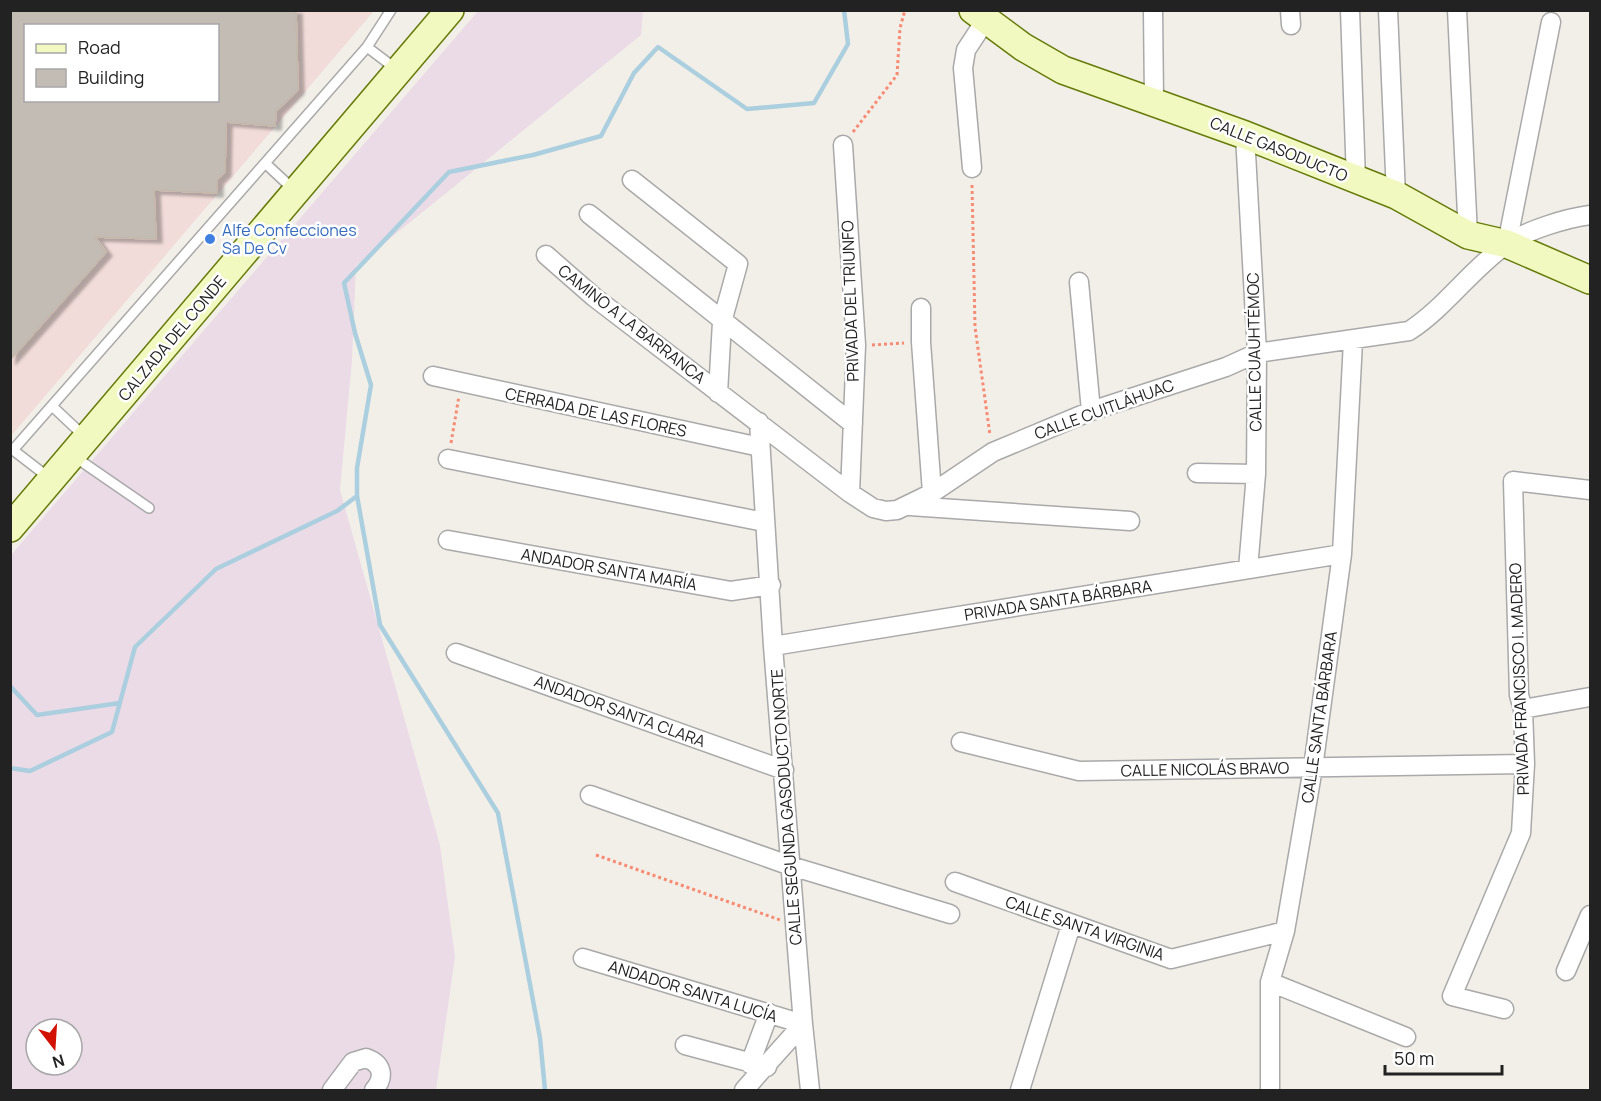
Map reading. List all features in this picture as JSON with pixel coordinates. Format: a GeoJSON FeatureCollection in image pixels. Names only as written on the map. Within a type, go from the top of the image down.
{"type":"FeatureCollection","features":[{"type":"Feature","properties":{"kind":"street","name":"CALZADA DEL CONDE"},"geometry":{"type":"LineString","coordinates":[[10,528],[450,10]]}},
{"type":"Feature","properties":{"kind":"street"},"geometry":{"type":"LineString","coordinates":[[1153,10],[1154,100]]}},
{"type":"Feature","properties":{"kind":"street"},"geometry":{"type":"LineString","coordinates":[[1350,10],[1356,180]]}},
{"type":"Feature","properties":{"kind":"street"},"geometry":{"type":"LineString","coordinates":[[1388,10],[1396,195]]}},
{"type":"Feature","properties":{"kind":"street"},"geometry":{"type":"LineString","coordinates":[[1457,10],[1468,235]]}},
{"type":"Feature","properties":{"kind":"street"},"geometry":{"type":"LineString","coordinates":[[972,168],[963,68],[966,50],[979,16]]}},
{"type":"Feature","properties":{"kind":"street","name":"CALLE GASODUCTO"},"geometry":{"type":"LineString","coordinates":[[979,16],[1023,48],[1063,70],[1154,100],[1396,195],[1468,235],[1507,244],[1590,280]]}},
{"type":"Feature","properties":{"kind":"street"},"geometry":{"type":"LineString","coordinates":[[1507,244],[1551,22]]}},
{"type":"Feature","properties":{"kind":"street","name":"CALLE CUAUHTÉMOC"},"geometry":{"type":"LineString","coordinates":[[1245,135],[1257,354],[1256,474],[1248,569]]}},
{"type":"Feature","properties":{"kind":"street","name":"PRIVADA DEL TRIUNFO"},"geometry":{"type":"LineString","coordinates":[[843,146],[855,345],[850,493]]}},
{"type":"Feature","properties":{"kind":"street"},"geometry":{"type":"LineString","coordinates":[[632,180],[738,264],[723,321],[718,393]]}},
{"type":"Feature","properties":{"kind":"street"},"geometry":{"type":"LineString","coordinates":[[589,214],[853,424]]}},
{"type":"Feature","properties":{"kind":"street"},"geometry":{"type":"LineString","coordinates":[[1507,244],[1540,229],[1590,215]]}},
{"type":"Feature","properties":{"kind":"street","name":"CALLE CUITLÁHUAC"},"geometry":{"type":"LineString","coordinates":[[718,393],[850,493],[873,508],[886,512],[910,506],[993,452],[1091,411],[1226,367],[1257,354],[1409,331],[1425,321],[1507,244]]}},
{"type":"Feature","properties":{"kind":"street","name":"CAMINO A LA BARRANCA"},"geometry":{"type":"LineString","coordinates":[[546,255],[594,297],[718,393]]}},
{"type":"Feature","properties":{"kind":"street"},"geometry":{"type":"LineString","coordinates":[[1079,282],[1091,411]]}},
{"type":"Feature","properties":{"kind":"street"},"geometry":{"type":"LineString","coordinates":[[921,308],[921,342],[932,493]]}},
{"type":"Feature","properties":{"kind":"street","name":"CALLE SANTA BÁRBARA"},"geometry":{"type":"LineString","coordinates":[[1270,1090],[1270,982],[1286,931],[1313,768],[1342,554],[1353,340]]}},
{"type":"Feature","properties":{"kind":"street","name":"CERRADA DE LAS FLORES"},"geometry":{"type":"LineString","coordinates":[[433,376],[760,447]]}},
{"type":"Feature","properties":{"kind":"street","name":"CALLE SEGUNDA GASODUCTO NORTE"},"geometry":{"type":"LineString","coordinates":[[759,422],[764,522],[771,585],[773,646],[803,1024],[814,1089]]}},
{"type":"Feature","properties":{"kind":"street"},"geometry":{"type":"LineString","coordinates":[[448,459],[764,522]]}},
{"type":"Feature","properties":{"kind":"street"},"geometry":{"type":"LineString","coordinates":[[1197,472],[1256,474]]}},
{"type":"Feature","properties":{"kind":"street","name":"PRIVADA FRANCISCO I. MADERO"},"geometry":{"type":"LineString","coordinates":[[1504,1009],[1452,996],[1521,832],[1525,764],[1523,709],[1519,695],[1513,481],[1590,490]]}},
{"type":"Feature","properties":{"kind":"street"},"geometry":{"type":"LineString","coordinates":[[910,506],[1130,521]]}},
{"type":"Feature","properties":{"kind":"street","name":"ANDADOR SANTA MARÍA"},"geometry":{"type":"LineString","coordinates":[[448,540],[731,591],[771,585]]}},
{"type":"Feature","properties":{"kind":"street","name":"PRIVADA SANTA BÁRBARA"},"geometry":{"type":"LineString","coordinates":[[773,646],[1342,554]]}},
{"type":"Feature","properties":{"kind":"street","name":"ANDADOR SANTA CLARA"},"geometry":{"type":"LineString","coordinates":[[456,652],[784,770]]}},
{"type":"Feature","properties":{"kind":"street"},"geometry":{"type":"LineString","coordinates":[[1523,709],[1590,697]]}},
{"type":"Feature","properties":{"kind":"street","name":"CALLE NICOLÁS BRAVO"},"geometry":{"type":"LineString","coordinates":[[961,742],[1079,771],[1525,764]]}},
{"type":"Feature","properties":{"kind":"street"},"geometry":{"type":"LineString","coordinates":[[590,795],[791,866],[950,914]]}},
{"type":"Feature","properties":{"kind":"street","name":"CALLE SANTA VIRGINIA"},"geometry":{"type":"LineString","coordinates":[[955,882],[1171,959],[1286,931]]}},
{"type":"Feature","properties":{"kind":"street"},"geometry":{"type":"LineString","coordinates":[[1566,971],[1590,915]]}},
{"type":"Feature","properties":{"kind":"street"},"geometry":{"type":"LineString","coordinates":[[1020,1090],[1071,925]]}},
{"type":"Feature","properties":{"kind":"street","name":"ANDADOR SANTA LUCÍA"},"geometry":{"type":"LineString","coordinates":[[583,958],[803,1024]]}},
{"type":"Feature","properties":{"kind":"street"},"geometry":{"type":"LineString","coordinates":[[1270,982],[1406,1037]]}},
{"type":"Feature","properties":{"kind":"street"},"geometry":{"type":"LineString","coordinates":[[759,1065],[769,1013]]}},
{"type":"Feature","properties":{"kind":"street"},"geometry":{"type":"LineString","coordinates":[[744,1090],[759,1065],[803,1024]]}},
{"type":"Feature","properties":{"kind":"street"},"geometry":{"type":"LineString","coordinates":[[685,1045],[759,1065]]}},
{"type":"Feature","properties":{"kind":"street"},"geometry":{"type":"LineString","coordinates":[[332,1090],[353,1062],[361,1059],[374,1061],[380,1068],[378,1083]]}},
{"type":"Feature","properties":{"kind":"lane"},"geometry":{"type":"LineString","coordinates":[[52,480],[12,449],[367,47],[392,10]]}},
{"type":"Feature","properties":{"kind":"lane"},"geometry":{"type":"LineString","coordinates":[[367,47],[399,71]]}},
{"type":"Feature","properties":{"kind":"lane"},"geometry":{"type":"LineString","coordinates":[[265,163],[297,192]]}},
{"type":"Feature","properties":{"kind":"lane"},"geometry":{"type":"LineString","coordinates":[[52,406],[80,447],[149,508]]}},
{"type":"Feature","properties":{"kind":"path"},"geometry":{"type":"LineString","coordinates":[[843,146],[897,75],[900,28],[905,10]]}},
{"type":"Feature","properties":{"kind":"path"},"geometry":{"type":"LineString","coordinates":[[972,168],[975,327],[993,452]]}},
{"type":"Feature","properties":{"kind":"path"},"geometry":{"type":"LineString","coordinates":[[855,345],[921,342]]}},
{"type":"Feature","properties":{"kind":"path"},"geometry":{"type":"LineString","coordinates":[[448,459],[462,383]]}},
{"type":"Feature","properties":{"kind":"path"},"geometry":{"type":"LineString","coordinates":[[596,855],[796,925]]}},
{"type":"Feature","properties":{"kind":"shaded area"},"geometry":{"type":"Polygon","coordinates":[[[11,11],[374,11],[11,436],[11,11]]]}},
{"type":"Feature","properties":{"kind":"shaded area"},"geometry":{"type":"Polygon","coordinates":[[[478,11],[643,11],[641,35],[356,266],[352,360],[340,490],[440,845],[455,957],[436,1090],[11,1090],[11,555],[478,11]]]}},
{"type":"Feature","properties":{"kind":"building"},"geometry":{"type":"Polygon","coordinates":[[[10,10],[296,10],[298,90],[276,111],[275,126],[226,122],[225,172],[217,180],[217,193],[154,190],[156,239],[95,237],[106,252],[10,360],[10,10]]]}},
{"type":"Feature","properties":{"kind":"waterway"},"geometry":{"type":"LineString","coordinates":[[545,1090],[540,1038],[498,813],[380,625],[357,496],[357,468],[371,385],[355,333],[344,283],[449,172],[533,155],[601,136],[634,73],[658,47],[747,109],[814,103],[848,44],[844,10]]}},
{"type":"Feature","properties":{"kind":"waterway"},"geometry":{"type":"LineString","coordinates":[[10,768],[30,771],[112,732],[135,647],[216,569],[337,511],[357,496]]}},
{"type":"Feature","properties":{"kind":"waterway"},"geometry":{"type":"LineString","coordinates":[[10,686],[37,715],[120,703]]}},
{"type":"Feature","properties":{"kind":"place","name":"Alfe Confecciones Sa De Cv"},"geometry":{"type":"Point","coordinates":[210,239]}}]}
